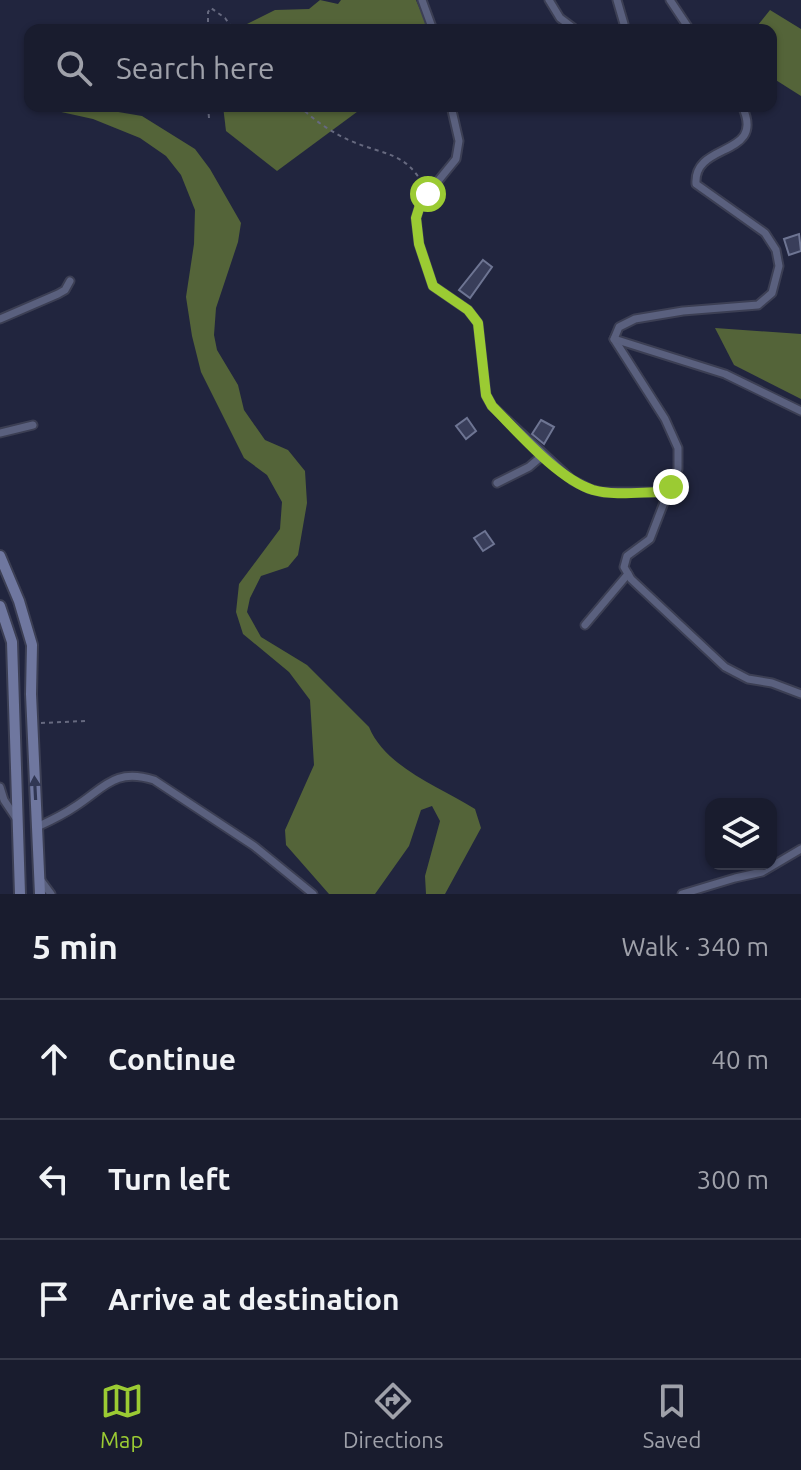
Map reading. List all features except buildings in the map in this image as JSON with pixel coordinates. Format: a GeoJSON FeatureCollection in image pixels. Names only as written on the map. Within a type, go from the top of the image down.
{"type":"FeatureCollection","features":[{"type":"Feature","properties":{"kind":"main road"},"geometry":{"type":"LineString","coordinates":[[0,556],[19,601],[32,645],[32,723],[40,894]]}},
{"type":"Feature","properties":{"kind":"main road"},"geometry":{"type":"LineString","coordinates":[[0,606],[12,642],[20,894]]}},
{"type":"Feature","properties":{"kind":"street"},"geometry":{"type":"LineString","coordinates":[[422,0],[431,24]]}},
{"type":"Feature","properties":{"kind":"street"},"geometry":{"type":"LineString","coordinates":[[549,0],[560,18],[568,24]]}},
{"type":"Feature","properties":{"kind":"street"},"geometry":{"type":"LineString","coordinates":[[617,0],[624,24]]}},
{"type":"Feature","properties":{"kind":"street"},"geometry":{"type":"LineString","coordinates":[[670,0],[686,24]]}},
{"type":"Feature","properties":{"kind":"street"},"geometry":{"type":"LineString","coordinates":[[452,112],[459,141],[456,159],[421,202],[416,218],[419,244],[433,286],[468,310],[478,323],[486,395],[492,406],[572,480],[590,489],[602,492],[665,490],[675,482],[678,448],[665,419],[614,339]]}},
{"type":"Feature","properties":{"kind":"street"},"geometry":{"type":"LineString","coordinates":[[614,339],[619,327],[635,319],[683,311],[758,305],[772,293],[779,266],[776,250],[765,233],[696,184],[695,173],[701,164],[715,153],[735,146],[745,134],[748,127],[744,112]]}},
{"type":"Feature","properties":{"kind":"street"},"geometry":{"type":"LineString","coordinates":[[0,319],[58,294],[65,290],[70,281]]}},
{"type":"Feature","properties":{"kind":"street"},"geometry":{"type":"LineString","coordinates":[[614,339],[725,374],[801,411]]}},
{"type":"Feature","properties":{"kind":"street"},"geometry":{"type":"LineString","coordinates":[[0,433],[33,425]]}},
{"type":"Feature","properties":{"kind":"street"},"geometry":{"type":"LineString","coordinates":[[497,483],[529,467],[543,455]]}},
{"type":"Feature","properties":{"kind":"street"},"geometry":{"type":"LineString","coordinates":[[665,490],[665,500],[650,539],[627,556],[624,567],[628,574],[725,667],[748,679],[772,683],[801,694]]}},
{"type":"Feature","properties":{"kind":"street"},"geometry":{"type":"LineString","coordinates":[[585,625],[628,574]]}},
{"type":"Feature","properties":{"kind":"street"},"geometry":{"type":"LineString","coordinates":[[37,827],[79,804],[99,787],[123,776],[137,775],[154,780],[254,846],[313,894]]}},
{"type":"Feature","properties":{"kind":"street"},"geometry":{"type":"LineString","coordinates":[[0,787],[4,800],[16,818]]}},
{"type":"Feature","properties":{"kind":"street"},"geometry":{"type":"LineString","coordinates":[[682,894],[762,872],[801,849]]}},
{"type":"Feature","properties":{"kind":"street"},"geometry":{"type":"LineString","coordinates":[[39,877],[51,894]]}},
{"type":"Feature","properties":{"kind":"path"},"geometry":{"type":"LineString","coordinates":[[208,24],[211,8],[230,24]]}},
{"type":"Feature","properties":{"kind":"path"},"geometry":{"type":"LineString","coordinates":[[208,112],[209,118]]}},
{"type":"Feature","properties":{"kind":"path"},"geometry":{"type":"LineString","coordinates":[[305,112],[352,141],[387,152],[415,169],[428,194]]}},
{"type":"Feature","properties":{"kind":"path"},"geometry":{"type":"LineString","coordinates":[[32,723],[85,721]]}},
{"type":"Feature","properties":{"kind":"green space"},"geometry":{"type":"Polygon","coordinates":[[[320,0],[338,4],[341,0],[416,0],[426,24],[247,24],[275,10],[309,9],[320,0]]]}},
{"type":"Feature","properties":{"kind":"green space"},"geometry":{"type":"Polygon","coordinates":[[[770,10],[801,29],[801,96],[777,81],[777,24],[759,24],[770,10]]]}},
{"type":"Feature","properties":{"kind":"green space"},"geometry":{"type":"Polygon","coordinates":[[[61,112],[118,112],[142,116],[195,149],[241,223],[238,242],[216,308],[214,335],[217,350],[238,385],[244,410],[265,440],[288,450],[305,471],[307,503],[298,555],[288,567],[261,576],[247,612],[261,637],[307,665],[369,727],[388,754],[415,775],[475,809],[481,828],[445,894],[426,894],[425,876],[440,821],[432,806],[421,810],[409,846],[375,894],[329,894],[286,845],[285,830],[314,765],[310,700],[289,672],[243,634],[236,612],[239,584],[280,529],[282,502],[267,475],[244,458],[201,372],[186,297],[194,244],[195,210],[181,175],[166,156],[140,138],[93,119],[61,112]]]}},
{"type":"Feature","properties":{"kind":"green space"},"geometry":{"type":"Polygon","coordinates":[[[224,112],[357,112],[277,171],[226,131],[224,112]]]}},
{"type":"Feature","properties":{"kind":"green space"},"geometry":{"type":"Polygon","coordinates":[[[715,328],[801,334],[801,399],[734,365],[715,328]]]}},
{"type":"Feature","properties":{"kind":"route"},"geometry":{"type":"LineString","coordinates":[[428,194],[421,202],[416,218],[419,244],[433,286],[468,310],[478,323],[479,354],[486,395],[492,406],[548,460],[572,480],[590,489],[602,492],[662,492],[671,487]]}}]}
